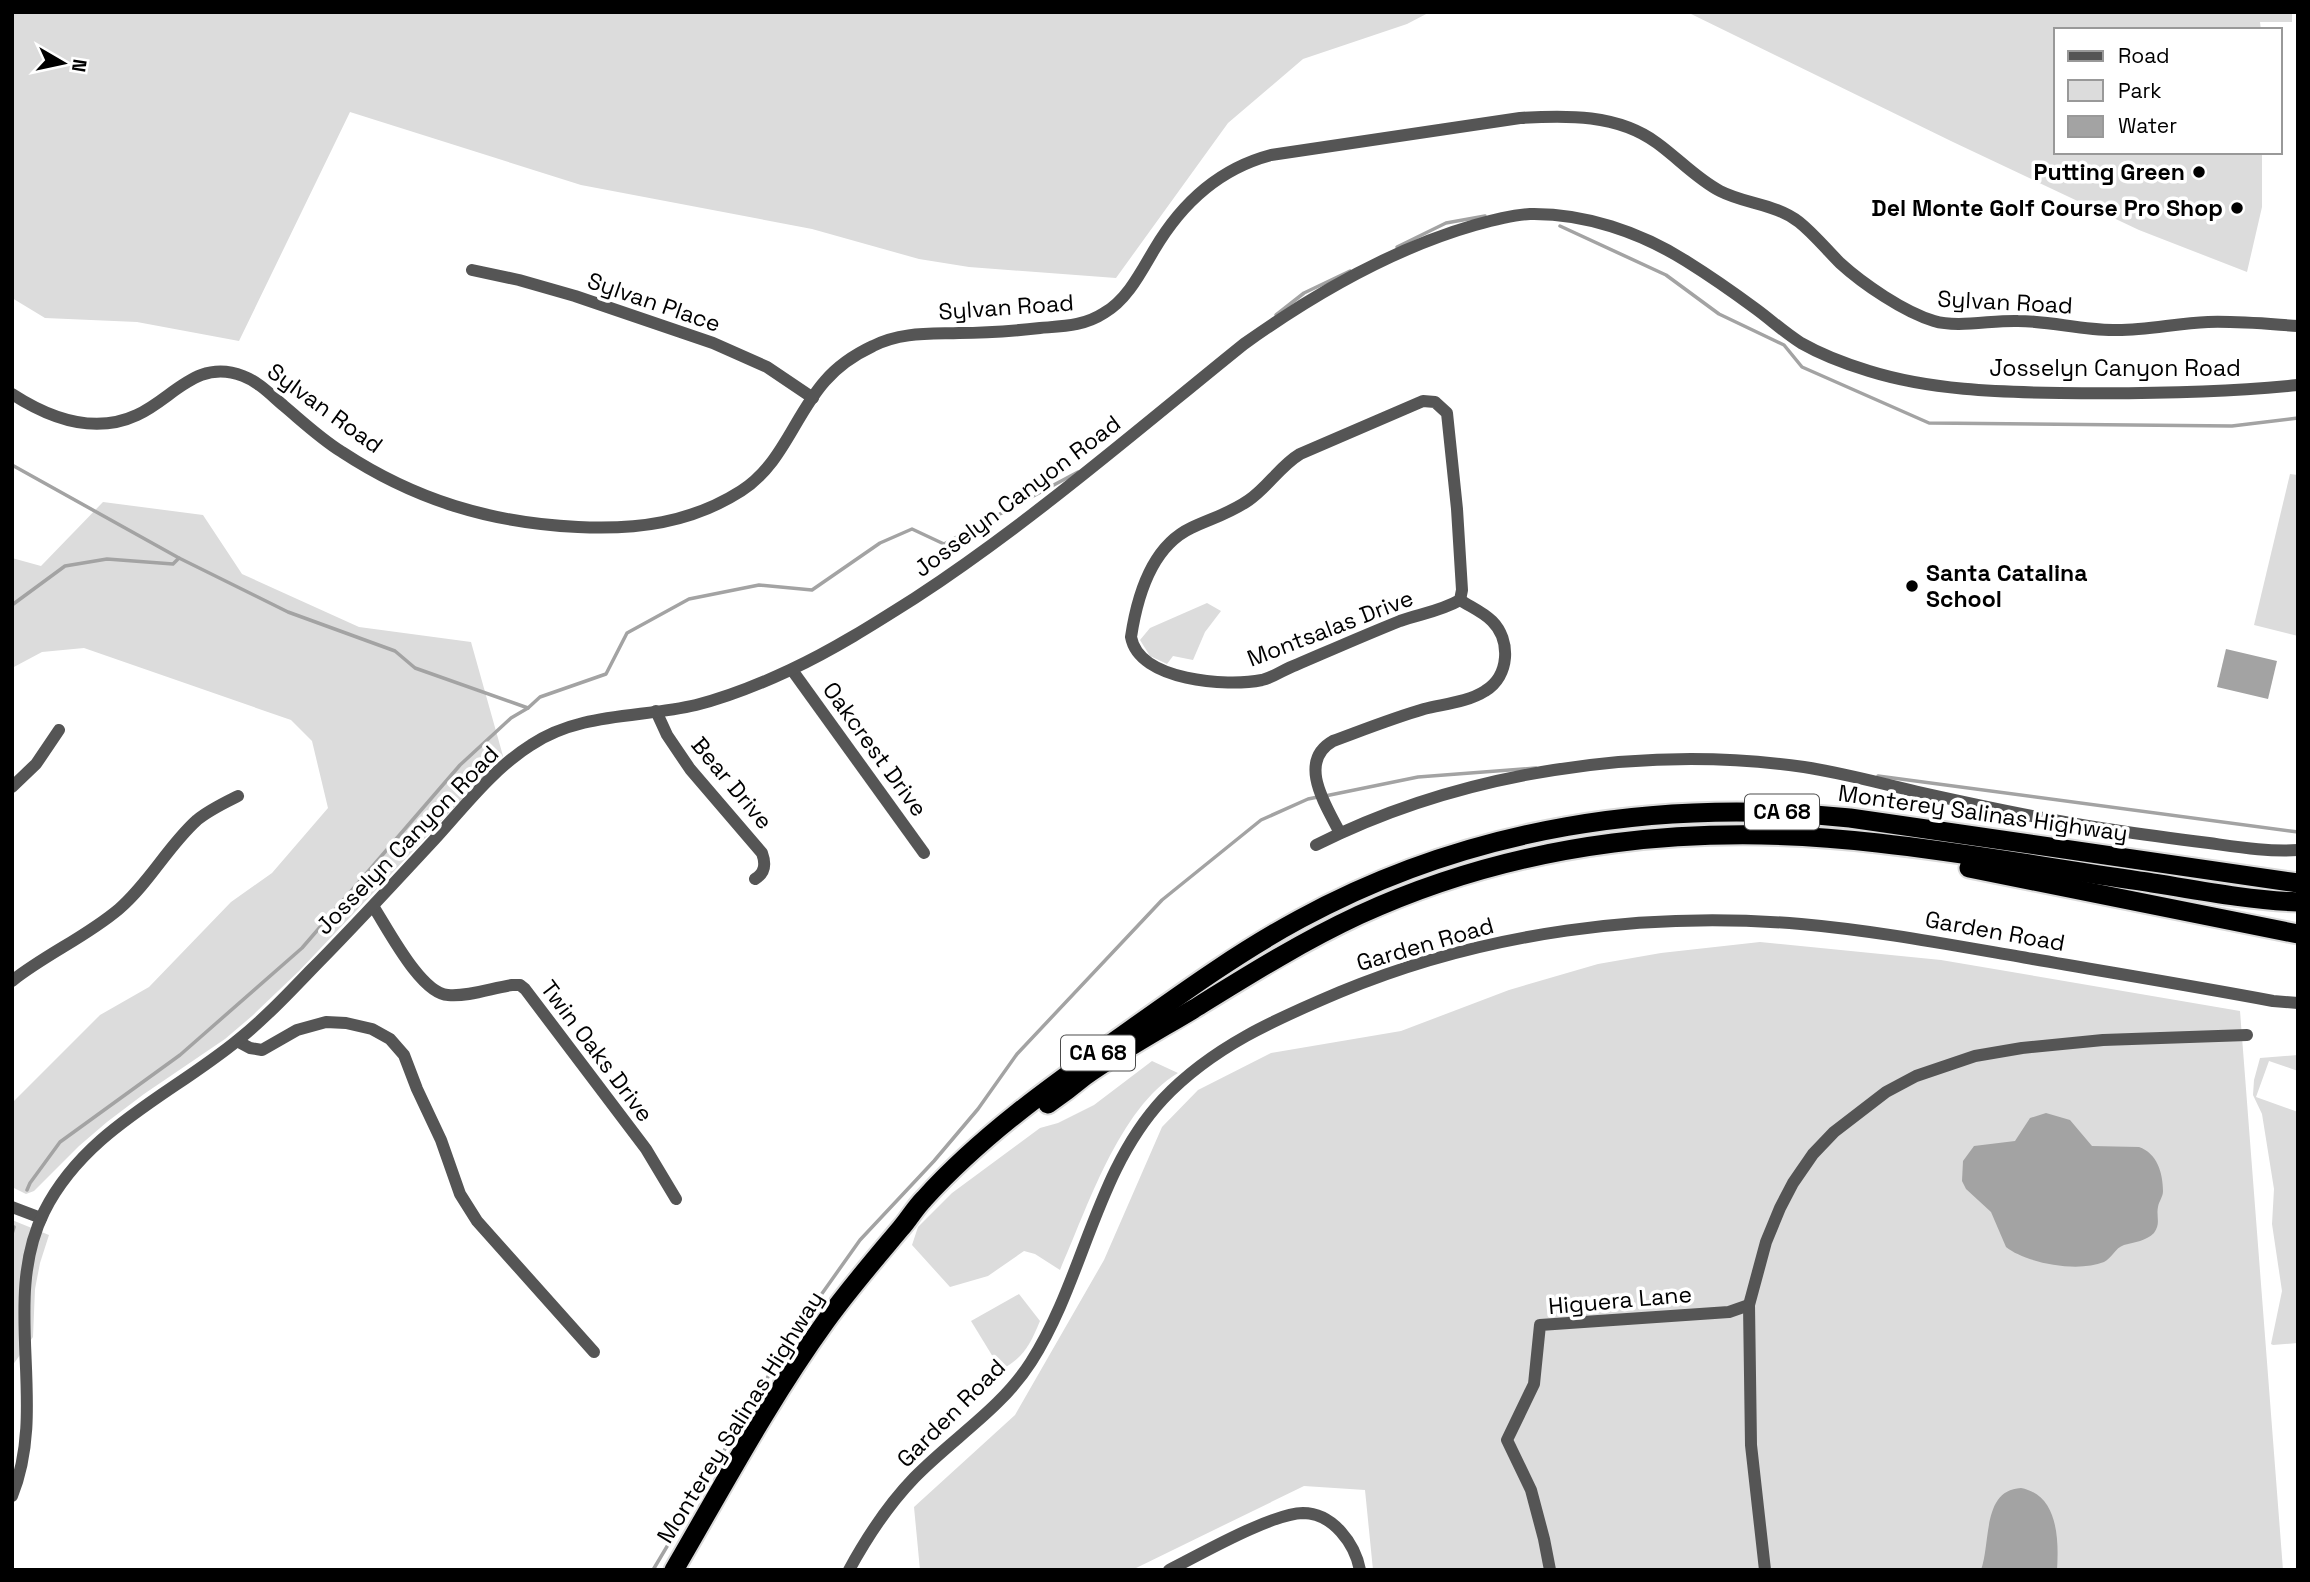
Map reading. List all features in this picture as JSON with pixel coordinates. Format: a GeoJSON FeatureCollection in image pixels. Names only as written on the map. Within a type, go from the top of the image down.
{"type":"FeatureCollection","features":[{"type":"Feature","properties":{"kind":"highway","name":"Monterey Salinas Highway"},"geometry":{"type":"LineString","coordinates":[[674,1570],[813,1340],[920,1202],[942,1180],[1004,1123],[1151,1015],[1263,940],[1325,906],[1381,881],[1509,838],[1569,825],[1642,815],[1703,811],[1777,812],[1874,821],[2298,883]]}},
{"type":"Feature","properties":{"kind":"highway","name":"Monterey Salinas Highway"},"geometry":{"type":"LineString","coordinates":[[903,1226],[973,1160],[1086,1076],[1274,960],[1320,934],[1384,905],[1494,866],[1563,850],[1609,843],[1716,834],[1828,839]]}},
{"type":"Feature","properties":{"kind":"highway","name":"CA 68"},"geometry":{"type":"LineString","coordinates":[[1828,839],[1888,844],[2233,895],[2298,902]]}},
{"type":"Feature","properties":{"kind":"highway"},"geometry":{"type":"LineString","coordinates":[[1828,839],[2298,934]]}},
{"type":"Feature","properties":{"kind":"highway"},"geometry":{"type":"LineString","coordinates":[[2185,912],[2298,926]]}},
{"type":"Feature","properties":{"kind":"street","name":"Sylvan Road"},"geometry":{"type":"LineString","coordinates":[[12,394],[57,418],[104,424],[135,416],[193,377],[205,373],[239,374],[255,382],[338,450],[363,465],[422,494],[490,517],[519,523],[623,528],[674,521],[740,492],[760,477],[777,457],[824,382],[866,349],[899,336],[1077,325],[1101,315],[1122,299],[1164,232],[1195,196],[1212,181],[1251,160],[1530,117],[1585,118],[1633,129],[1654,141],[1711,186],[1734,198],[1770,207],[1794,218],[1855,275],[1894,302],[1936,322],[1959,324],[1996,320],[2026,321],[2112,330],[2206,322],[2252,322],[2298,327]]}},
{"type":"Feature","properties":{"kind":"street","name":"Josselyn Canyon Road"},"geometry":{"type":"LineString","coordinates":[[12,1496],[24,1457],[28,1421],[24,1304],[27,1265],[30,1246],[41,1218],[57,1191],[94,1145],[120,1123],[237,1041],[278,1004],[490,779],[530,745],[544,737],[572,726],[696,705],[719,698],[792,670],[878,622],[991,547],[1244,344],[1285,315],[1371,266],[1458,230],[1511,216],[1553,215],[1588,220],[1661,247],[1714,279],[1816,351],[1894,378],[1953,387],[2027,393],[2181,392],[2298,385]]}},
{"type":"Feature","properties":{"kind":"street","name":"Sylvan Place"},"geometry":{"type":"LineString","coordinates":[[471,270],[575,296],[713,343],[767,367],[813,398]]}},
{"type":"Feature","properties":{"kind":"street","name":"Montsalas Drive"},"geometry":{"type":"LineString","coordinates":[[1423,401],[1435,402],[1447,413],[1457,509],[1462,590],[1460,600],[1287,668],[1276,676],[1240,684],[1203,680],[1157,669],[1142,657],[1131,637],[1144,580],[1161,555],[1182,533],[1211,522],[1245,503],[1264,488],[1286,463],[1300,454],[1423,401]]}},
{"type":"Feature","properties":{"kind":"street"},"geometry":{"type":"LineString","coordinates":[[1340,833],[1316,780],[1316,763],[1324,747],[1333,741],[1392,719],[1474,696],[1489,689],[1498,679],[1505,660],[1505,646],[1501,635],[1490,619],[1460,600]]}},
{"type":"Feature","properties":{"kind":"street","name":"Oakcrest Drive"},"geometry":{"type":"LineString","coordinates":[[792,670],[924,853]]}},
{"type":"Feature","properties":{"kind":"street","name":"Bear Drive"},"geometry":{"type":"LineString","coordinates":[[656,711],[667,735],[690,769],[762,853],[764,869],[755,879]]}},
{"type":"Feature","properties":{"kind":"street"},"geometry":{"type":"LineString","coordinates":[[12,787],[36,764],[59,730]]}},
{"type":"Feature","properties":{"kind":"street"},"geometry":{"type":"LineString","coordinates":[[1316,845],[1404,808],[1496,782],[1615,764],[1710,759],[1758,762],[1829,772],[2016,814],[2080,825],[2263,850],[2298,850]]}},
{"type":"Feature","properties":{"kind":"street"},"geometry":{"type":"LineString","coordinates":[[12,981],[41,959],[89,932],[116,911],[147,881],[196,821],[238,796]]}},
{"type":"Feature","properties":{"kind":"street","name":"Twin Oaks Drive"},"geometry":{"type":"LineString","coordinates":[[373,906],[420,978],[432,989],[447,995],[512,985],[520,985],[525,989],[646,1149],[676,1199]]}},
{"type":"Feature","properties":{"kind":"street","name":"Garden Road"},"geometry":{"type":"LineString","coordinates":[[849,1570],[883,1516],[913,1479],[1002,1399],[1030,1363],[1063,1299],[1114,1172],[1146,1119],[1205,1062],[1232,1043],[1278,1019],[1360,984],[1419,963],[1544,934],[1632,923],[1730,920],[1803,924],[1886,934],[2273,1001],[2298,1003]]}},
{"type":"Feature","properties":{"kind":"street"},"geometry":{"type":"LineString","coordinates":[[237,1041],[250,1048],[262,1050],[297,1030],[326,1022],[372,1028],[390,1039],[404,1055],[441,1140],[460,1194],[477,1221],[594,1352]]}},
{"type":"Feature","properties":{"kind":"street"},"geometry":{"type":"LineString","coordinates":[[1765,1570],[1751,1445],[1749,1305],[1766,1242],[1793,1183],[1813,1154],[1863,1107],[1886,1092],[1916,1076],[1975,1056],[2022,1048],[2103,1040],[2247,1035]]}},
{"type":"Feature","properties":{"kind":"street"},"geometry":{"type":"LineString","coordinates":[[12,1207],[41,1218]]}},
{"type":"Feature","properties":{"kind":"street","name":"Higuera Lane"},"geometry":{"type":"LineString","coordinates":[[1550,1570],[1531,1490],[1507,1440],[1534,1384],[1540,1325],[1729,1312],[1749,1305]]}},
{"type":"Feature","properties":{"kind":"street"},"geometry":{"type":"LineString","coordinates":[[1169,1570],[1262,1525],[1306,1513],[1319,1517],[1343,1533],[1356,1555],[1360,1570]]}},
{"type":"Feature","properties":{"kind":"green space"},"geometry":{"type":"Polygon","coordinates":[[[12,12],[1430,12],[1407,24],[1303,59],[1228,123],[1116,278],[969,267],[919,259],[812,229],[581,185],[350,112],[239,341],[137,322],[45,318],[12,298],[12,12]]]}},
{"type":"Feature","properties":{"kind":"green space"},"geometry":{"type":"Polygon","coordinates":[[[1687,12],[2292,12],[2292,22],[2260,22],[2261,28],[2054,28],[2054,154],[2262,154],[2262,207],[2247,272],[2139,230],[1687,12]]]}},
{"type":"Feature","properties":{"kind":"green space"},"geometry":{"type":"Polygon","coordinates":[[[2290,474],[2298,475],[2298,636],[2254,625],[2290,474]]]}},
{"type":"Feature","properties":{"kind":"green space"},"geometry":{"type":"Polygon","coordinates":[[[103,502],[203,515],[242,574],[359,627],[471,642],[503,756],[299,971],[252,1016],[225,1039],[107,1122],[34,1191],[26,1194],[12,1187],[12,1103],[100,1015],[149,987],[231,902],[272,873],[328,808],[312,741],[291,720],[84,648],[42,652],[12,668],[12,558],[41,566],[103,502]]]}},
{"type":"Feature","properties":{"kind":"green space"},"geometry":{"type":"Polygon","coordinates":[[[1207,603],[1221,611],[1205,632],[1193,660],[1173,656],[1167,664],[1150,656],[1140,640],[1150,628],[1207,603]]]}},
{"type":"Feature","properties":{"kind":"green space"},"geometry":{"type":"Polygon","coordinates":[[[1760,942],[1941,960],[2240,1011],[2283,1570],[1373,1570],[1365,1490],[1304,1486],[1132,1570],[920,1570],[914,1507],[1015,1415],[1104,1260],[1162,1127],[1198,1090],[1271,1053],[1401,1031],[1509,990],[1598,964],[1661,953],[1760,942]]]}},
{"type":"Feature","properties":{"kind":"green space"},"geometry":{"type":"Polygon","coordinates":[[[2298,1055],[2298,1071],[2269,1061],[2256,1097],[2298,1112],[2298,1343],[2273,1345],[2271,1344],[2282,1291],[2272,1224],[2274,1189],[2262,1114],[2253,1095],[2254,1080],[2260,1058],[2298,1055]]]}},
{"type":"Feature","properties":{"kind":"green space"},"geometry":{"type":"Polygon","coordinates":[[[1152,1061],[1178,1073],[1157,1089],[1138,1110],[1122,1135],[1094,1190],[1060,1270],[1035,1254],[1024,1251],[988,1276],[950,1287],[912,1245],[918,1227],[952,1193],[1040,1128],[1058,1123],[1094,1105],[1152,1061]]]}},
{"type":"Feature","properties":{"kind":"green space"},"geometry":{"type":"Polygon","coordinates":[[[12,1220],[49,1235],[35,1289],[33,1337],[12,1366],[12,1220]]]}},
{"type":"Feature","properties":{"kind":"green space"},"geometry":{"type":"Polygon","coordinates":[[[1019,1294],[1040,1321],[1025,1350],[1001,1370],[971,1321],[1019,1294]]]}},
{"type":"Feature","properties":{"kind":"water"},"geometry":{"type":"Polygon","coordinates":[[[2226,649],[2277,661],[2268,699],[2217,687],[2226,649]]]}},
{"type":"Feature","properties":{"kind":"water"},"geometry":{"type":"Polygon","coordinates":[[[2046,1113],[2070,1120],[2092,1146],[2139,1147],[2155,1159],[2160,1171],[2163,1193],[2157,1226],[2151,1236],[2121,1246],[2104,1262],[2080,1267],[2039,1262],[2006,1247],[1991,1212],[1966,1189],[1962,1181],[1963,1161],[1974,1146],[2015,1141],[2030,1118],[2046,1113]]]}},
{"type":"Feature","properties":{"kind":"water"},"geometry":{"type":"Polygon","coordinates":[[[2021,1488],[2043,1499],[2054,1520],[2057,1570],[1981,1570],[1994,1507],[2008,1491],[2021,1488]]]}},
{"type":"Feature","properties":{"kind":"waterway"},"geometry":{"type":"LineString","coordinates":[[1397,247],[1446,223],[1485,216]]}},
{"type":"Feature","properties":{"kind":"waterway"},"geometry":{"type":"LineString","coordinates":[[1560,226],[1666,275],[1719,314],[1784,345],[1802,367],[1929,423],[2232,426],[2298,418]]}},
{"type":"Feature","properties":{"kind":"waterway"},"geometry":{"type":"LineString","coordinates":[[1276,315],[1304,293],[1350,271]]}},
{"type":"Feature","properties":{"kind":"waterway"},"geometry":{"type":"LineString","coordinates":[[12,465],[179,558],[288,612],[395,651],[415,668],[528,708]]}},
{"type":"Feature","properties":{"kind":"waterway"},"geometry":{"type":"LineString","coordinates":[[27,1190],[60,1142],[180,1055],[302,948],[460,765],[511,718],[540,697],[606,674],[627,633],[689,599],[759,585],[812,590],[880,543],[912,529],[944,544],[1078,472]]}},
{"type":"Feature","properties":{"kind":"waterway"},"geometry":{"type":"LineString","coordinates":[[12,605],[65,566],[107,559],[173,564],[179,558]]}},
{"type":"Feature","properties":{"kind":"waterway"},"geometry":{"type":"LineString","coordinates":[[1325,796],[1418,777],[1536,768]]}},
{"type":"Feature","properties":{"kind":"waterway"},"geometry":{"type":"LineString","coordinates":[[1878,776],[2298,832]]}},
{"type":"Feature","properties":{"kind":"waterway"},"geometry":{"type":"LineString","coordinates":[[653,1570],[794,1333],[860,1240],[934,1161],[978,1109],[1017,1054],[1162,900],[1261,820],[1318,797]]}},
{"type":"Feature","properties":{"kind":"waterway"},"geometry":{"type":"LineString","coordinates":[[12,1234],[14,1227]]}},
{"type":"Feature","properties":{"kind":"place","name":"Putting Green"},"geometry":{"type":"Point","coordinates":[2199,172]}},
{"type":"Feature","properties":{"kind":"place","name":"Del Monte Golf Course Pro Shop"},"geometry":{"type":"Point","coordinates":[2237,208]}},
{"type":"Feature","properties":{"kind":"place","name":"Santa Catalina School"},"geometry":{"type":"Point","coordinates":[1912,586]}}]}
